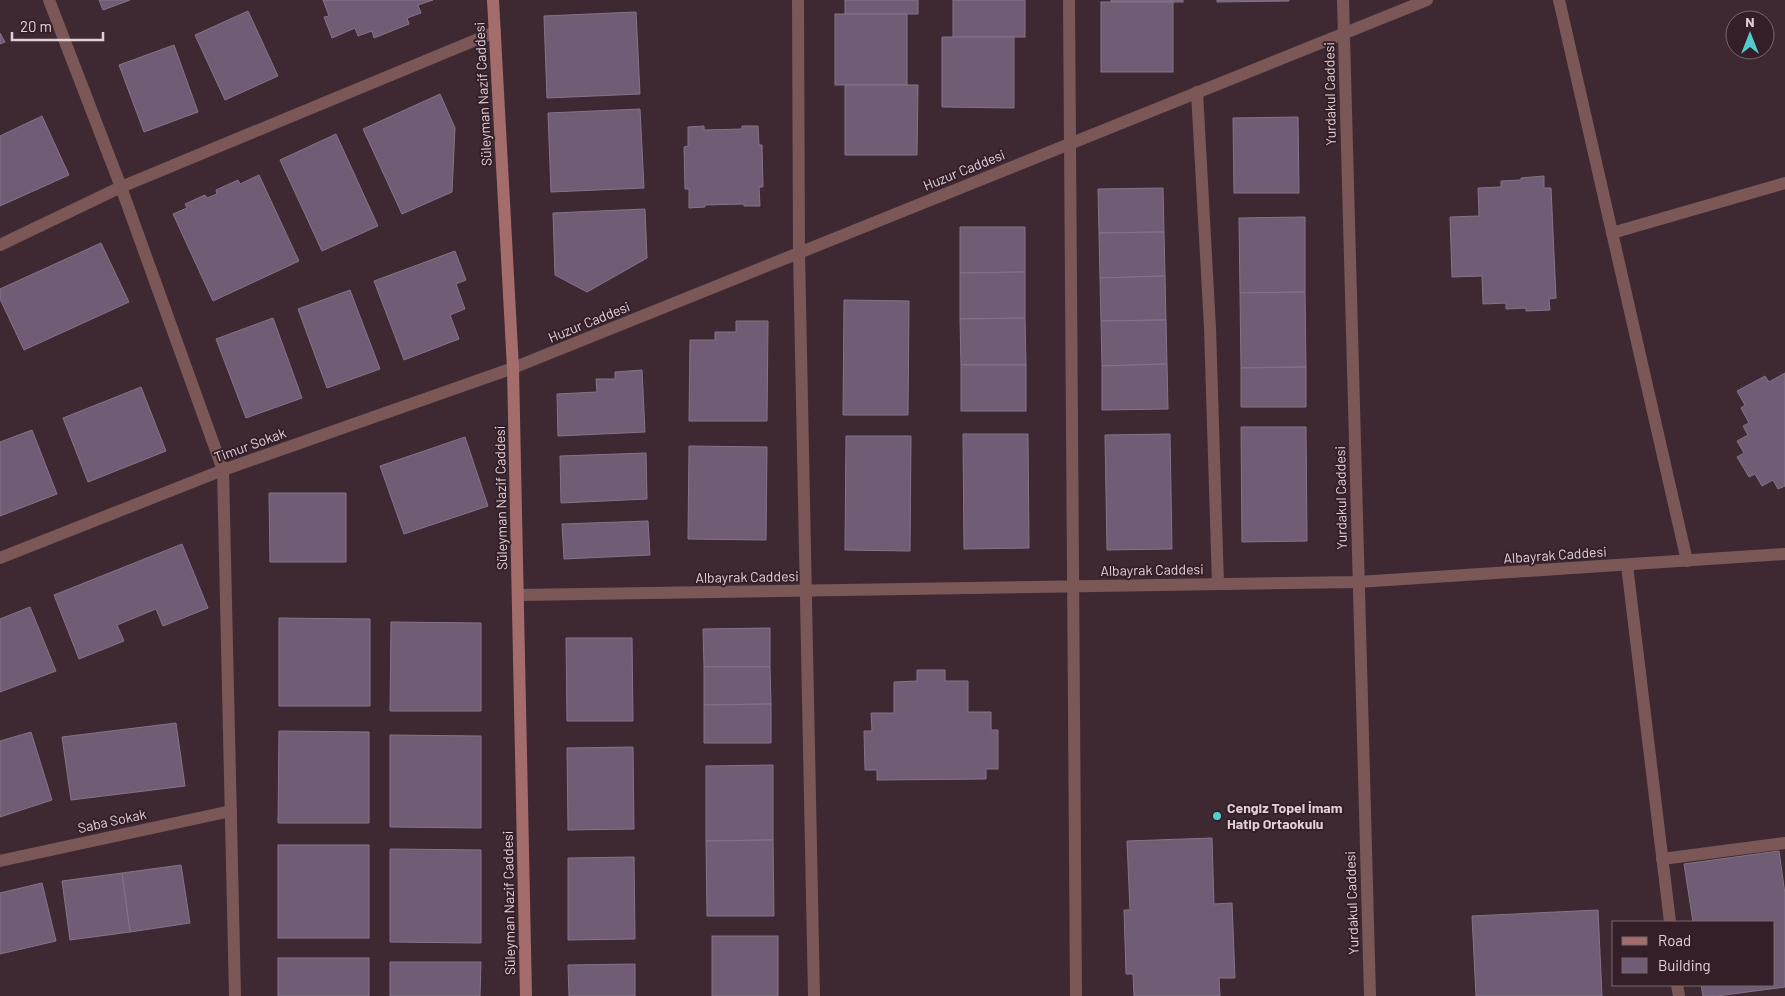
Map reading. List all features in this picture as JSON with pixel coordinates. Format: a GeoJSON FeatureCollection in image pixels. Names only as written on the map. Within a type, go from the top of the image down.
{"type":"FeatureCollection","features":[{"type":"Feature","properties":{"kind":"street"},"geometry":{"type":"LineString","coordinates":[[49,0],[121,187],[223,470],[235,996]]}},
{"type":"Feature","properties":{"kind":"street","name":"Süleyman Nazif Caddesi"},"geometry":{"type":"LineString","coordinates":[[493,0],[513,368],[526,996]]}},
{"type":"Feature","properties":{"kind":"street"},"geometry":{"type":"LineString","coordinates":[[798,0],[799,253],[814,996]]}},
{"type":"Feature","properties":{"kind":"street"},"geometry":{"type":"LineString","coordinates":[[1069,0],[1076,996]]}},
{"type":"Feature","properties":{"kind":"street","name":"Yurdakul Caddesi"},"geometry":{"type":"LineString","coordinates":[[1343,0],[1370,996]]}},
{"type":"Feature","properties":{"kind":"street","name":"Huzur Caddesi"},"geometry":{"type":"LineString","coordinates":[[513,368],[1427,0]]}},
{"type":"Feature","properties":{"kind":"street"},"geometry":{"type":"LineString","coordinates":[[1560,0],[1687,562]]}},
{"type":"Feature","properties":{"kind":"street"},"geometry":{"type":"LineString","coordinates":[[0,245],[121,187],[495,32]]}},
{"type":"Feature","properties":{"kind":"street"},"geometry":{"type":"LineString","coordinates":[[1197,92],[1210,328],[1218,584]]}},
{"type":"Feature","properties":{"kind":"street"},"geometry":{"type":"LineString","coordinates":[[1612,233],[1785,183]]}},
{"type":"Feature","properties":{"kind":"street","name":"Timur Sokak"},"geometry":{"type":"LineString","coordinates":[[0,558],[223,470],[513,368]]}},
{"type":"Feature","properties":{"kind":"street","name":"Albayrak Caddesi"},"geometry":{"type":"LineString","coordinates":[[518,595],[1358,582],[1687,562],[1785,554]]}},
{"type":"Feature","properties":{"kind":"street"},"geometry":{"type":"LineString","coordinates":[[1627,565],[1670,921]]}},
{"type":"Feature","properties":{"kind":"street","name":"Saba Sokak"},"geometry":{"type":"LineString","coordinates":[[0,861],[231,810]]}},
{"type":"Feature","properties":{"kind":"street"},"geometry":{"type":"LineString","coordinates":[[1662,859],[1785,843]]}},
{"type":"Feature","properties":{"kind":"building"},"geometry":{"type":"Polygon","coordinates":[[[99,0],[130,0],[103,10],[99,0]]]}},
{"type":"Feature","properties":{"kind":"building"},"geometry":{"type":"Polygon","coordinates":[[[323,0],[433,0],[418,5],[421,13],[407,18],[409,24],[374,38],[372,31],[358,36],[355,28],[332,38],[324,17],[329,16],[323,0]]]}},
{"type":"Feature","properties":{"kind":"building"},"geometry":{"type":"Polygon","coordinates":[[[845,0],[918,0],[918,14],[845,14],[845,0]]]}},
{"type":"Feature","properties":{"kind":"building"},"geometry":{"type":"Polygon","coordinates":[[[953,0],[1025,0],[1025,37],[953,37],[953,0]]]}},
{"type":"Feature","properties":{"kind":"building"},"geometry":{"type":"Polygon","coordinates":[[[1111,0],[1183,0],[1183,2],[1111,2],[1111,0]]]}},
{"type":"Feature","properties":{"kind":"building"},"geometry":{"type":"Polygon","coordinates":[[[1217,0],[1289,0],[1289,1],[1217,2],[1217,0]]]}},
{"type":"Feature","properties":{"kind":"building"},"geometry":{"type":"Polygon","coordinates":[[[1101,2],[1173,2],[1173,72],[1101,72],[1101,2]]]}},
{"type":"Feature","properties":{"kind":"building"},"geometry":{"type":"Polygon","coordinates":[[[248,11],[278,76],[225,100],[195,35],[248,11]]]}},
{"type":"Feature","properties":{"kind":"building"},"geometry":{"type":"Polygon","coordinates":[[[636,12],[640,94],[547,98],[544,16],[636,12]]]}},
{"type":"Feature","properties":{"kind":"building"},"geometry":{"type":"Polygon","coordinates":[[[835,14],[907,14],[907,85],[835,85],[835,14]]]}},
{"type":"Feature","properties":{"kind":"building"},"geometry":{"type":"Polygon","coordinates":[[[0,33],[5,42],[0,44],[0,33]]]}},
{"type":"Feature","properties":{"kind":"building"},"geometry":{"type":"Polygon","coordinates":[[[942,37],[1014,37],[1014,108],[942,107],[942,37]]]}},
{"type":"Feature","properties":{"kind":"building"},"geometry":{"type":"Polygon","coordinates":[[[174,45],[198,112],[144,132],[119,65],[174,45]]]}},
{"type":"Feature","properties":{"kind":"building"},"geometry":{"type":"Polygon","coordinates":[[[845,85],[918,85],[917,155],[845,155],[845,85]]]}},
{"type":"Feature","properties":{"kind":"building"},"geometry":{"type":"Polygon","coordinates":[[[440,94],[455,128],[452,192],[402,214],[363,129],[440,94]]]}},
{"type":"Feature","properties":{"kind":"building"},"geometry":{"type":"Polygon","coordinates":[[[640,109],[644,188],[551,192],[548,113],[640,109]]]}},
{"type":"Feature","properties":{"kind":"building"},"geometry":{"type":"Polygon","coordinates":[[[42,116],[69,175],[0,206],[0,136],[42,116]]]}},
{"type":"Feature","properties":{"kind":"building"},"geometry":{"type":"Polygon","coordinates":[[[1298,117],[1299,193],[1234,193],[1233,118],[1298,117]]]}},
{"type":"Feature","properties":{"kind":"building"},"geometry":{"type":"Polygon","coordinates":[[[704,126],[704,130],[742,129],[742,126],[758,126],[759,145],[762,145],[763,187],[759,187],[760,206],[744,206],[744,204],[705,205],[705,207],[689,208],[689,189],[685,189],[684,147],[688,146],[688,127],[704,126]]]}},
{"type":"Feature","properties":{"kind":"building"},"geometry":{"type":"Polygon","coordinates":[[[336,134],[378,226],[322,251],[280,160],[336,134]]]}},
{"type":"Feature","properties":{"kind":"building"},"geometry":{"type":"Polygon","coordinates":[[[259,175],[299,261],[213,301],[173,214],[187,208],[185,204],[205,195],[207,198],[217,194],[216,190],[238,180],[240,184],[259,175]]]}},
{"type":"Feature","properties":{"kind":"building"},"geometry":{"type":"Polygon","coordinates":[[[1544,176],[1544,188],[1551,188],[1556,298],[1549,299],[1550,310],[1526,311],[1526,308],[1506,309],[1506,303],[1483,304],[1482,276],[1452,277],[1450,217],[1479,216],[1478,188],[1501,187],[1501,181],[1544,176]]]}},
{"type":"Feature","properties":{"kind":"building"},"geometry":{"type":"Polygon","coordinates":[[[1163,188],[1164,232],[1099,233],[1098,189],[1163,188]]]}},
{"type":"Feature","properties":{"kind":"building"},"geometry":{"type":"Polygon","coordinates":[[[645,209],[647,258],[587,292],[555,275],[553,213],[645,209]]]}},
{"type":"Feature","properties":{"kind":"building"},"geometry":{"type":"Polygon","coordinates":[[[1305,217],[1305,292],[1240,293],[1239,218],[1305,217]]]}},
{"type":"Feature","properties":{"kind":"building"},"geometry":{"type":"Polygon","coordinates":[[[960,227],[1025,227],[1025,272],[960,273],[960,227]]]}},
{"type":"Feature","properties":{"kind":"building"},"geometry":{"type":"Polygon","coordinates":[[[1164,232],[1165,276],[1100,278],[1099,233],[1164,232]]]}},
{"type":"Feature","properties":{"kind":"building"},"geometry":{"type":"Polygon","coordinates":[[[101,243],[129,302],[24,350],[0,299],[0,289],[101,243]]]}},
{"type":"Feature","properties":{"kind":"building"},"geometry":{"type":"Polygon","coordinates":[[[455,251],[466,280],[456,284],[465,309],[450,315],[459,339],[404,360],[374,281],[455,251]]]}},
{"type":"Feature","properties":{"kind":"building"},"geometry":{"type":"Polygon","coordinates":[[[1025,272],[1025,318],[960,319],[960,273],[1025,272]]]}},
{"type":"Feature","properties":{"kind":"building"},"geometry":{"type":"Polygon","coordinates":[[[1165,276],[1166,320],[1101,321],[1100,278],[1165,276]]]}},
{"type":"Feature","properties":{"kind":"building"},"geometry":{"type":"Polygon","coordinates":[[[350,290],[380,369],[327,388],[298,309],[350,290]]]}},
{"type":"Feature","properties":{"kind":"building"},"geometry":{"type":"Polygon","coordinates":[[[1305,292],[1306,367],[1241,368],[1240,293],[1305,292]]]}},
{"type":"Feature","properties":{"kind":"building"},"geometry":{"type":"Polygon","coordinates":[[[844,300],[909,301],[908,415],[843,415],[844,300]]]}},
{"type":"Feature","properties":{"kind":"building"},"geometry":{"type":"Polygon","coordinates":[[[273,318],[302,398],[246,418],[216,339],[273,318]]]}},
{"type":"Feature","properties":{"kind":"building"},"geometry":{"type":"Polygon","coordinates":[[[1025,318],[1026,365],[961,365],[960,319],[1025,318]]]}},
{"type":"Feature","properties":{"kind":"building"},"geometry":{"type":"Polygon","coordinates":[[[1166,320],[1167,364],[1102,366],[1101,321],[1166,320]]]}},
{"type":"Feature","properties":{"kind":"building"},"geometry":{"type":"Polygon","coordinates":[[[736,321],[768,321],[767,421],[689,421],[690,340],[715,340],[715,332],[736,332],[736,321]]]}},
{"type":"Feature","properties":{"kind":"building"},"geometry":{"type":"Polygon","coordinates":[[[1167,364],[1168,409],[1102,410],[1102,366],[1167,364]]]}},
{"type":"Feature","properties":{"kind":"building"},"geometry":{"type":"Polygon","coordinates":[[[961,365],[1026,365],[1026,411],[961,411],[961,365]]]}},
{"type":"Feature","properties":{"kind":"building"},"geometry":{"type":"Polygon","coordinates":[[[1306,367],[1306,407],[1241,407],[1241,368],[1306,367]]]}},
{"type":"Feature","properties":{"kind":"building"},"geometry":{"type":"Polygon","coordinates":[[[642,370],[645,432],[558,436],[557,394],[597,392],[596,379],[615,379],[615,372],[642,370]]]}},
{"type":"Feature","properties":{"kind":"building"},"geometry":{"type":"Polygon","coordinates":[[[1785,373],[1785,486],[1778,489],[1773,480],[1762,486],[1755,474],[1749,477],[1737,457],[1744,453],[1737,441],[1748,435],[1743,426],[1749,423],[1741,408],[1745,405],[1737,391],[1765,376],[1769,382],[1785,373]]]}},
{"type":"Feature","properties":{"kind":"building"},"geometry":{"type":"Polygon","coordinates":[[[141,387],[166,451],[88,482],[63,418],[141,387]]]}},
{"type":"Feature","properties":{"kind":"building"},"geometry":{"type":"Polygon","coordinates":[[[1241,427],[1306,427],[1307,541],[1242,542],[1241,427]]]}},
{"type":"Feature","properties":{"kind":"building"},"geometry":{"type":"Polygon","coordinates":[[[32,430],[57,494],[0,516],[0,442],[32,430]]]}},
{"type":"Feature","properties":{"kind":"building"},"geometry":{"type":"Polygon","coordinates":[[[963,434],[1028,434],[1029,548],[964,549],[963,434]]]}},
{"type":"Feature","properties":{"kind":"building"},"geometry":{"type":"Polygon","coordinates":[[[1170,434],[1172,549],[1107,550],[1105,435],[1170,434]]]}},
{"type":"Feature","properties":{"kind":"building"},"geometry":{"type":"Polygon","coordinates":[[[846,436],[911,436],[910,551],[845,550],[846,436]]]}},
{"type":"Feature","properties":{"kind":"building"},"geometry":{"type":"Polygon","coordinates":[[[465,437],[488,506],[404,534],[380,466],[465,437]]]}},
{"type":"Feature","properties":{"kind":"building"},"geometry":{"type":"Polygon","coordinates":[[[689,446],[767,447],[766,540],[688,539],[689,446]]]}},
{"type":"Feature","properties":{"kind":"building"},"geometry":{"type":"Polygon","coordinates":[[[646,453],[647,499],[561,503],[560,456],[646,453]]]}},
{"type":"Feature","properties":{"kind":"building"},"geometry":{"type":"Polygon","coordinates":[[[269,493],[346,493],[346,562],[270,562],[269,493]]]}},
{"type":"Feature","properties":{"kind":"building"},"geometry":{"type":"Polygon","coordinates":[[[648,521],[650,555],[564,559],[562,524],[648,521]]]}},
{"type":"Feature","properties":{"kind":"building"},"geometry":{"type":"Polygon","coordinates":[[[182,544],[208,608],[163,626],[156,609],[117,625],[124,641],[79,659],[54,595],[182,544]]]}},
{"type":"Feature","properties":{"kind":"building"},"geometry":{"type":"Polygon","coordinates":[[[30,607],[56,671],[0,692],[0,619],[30,607]]]}},
{"type":"Feature","properties":{"kind":"building"},"geometry":{"type":"Polygon","coordinates":[[[279,618],[370,619],[370,706],[279,706],[279,618]]]}},
{"type":"Feature","properties":{"kind":"building"},"geometry":{"type":"Polygon","coordinates":[[[391,622],[481,623],[481,711],[390,711],[391,622]]]}},
{"type":"Feature","properties":{"kind":"building"},"geometry":{"type":"Polygon","coordinates":[[[770,628],[770,667],[704,667],[703,629],[770,628]]]}},
{"type":"Feature","properties":{"kind":"building"},"geometry":{"type":"Polygon","coordinates":[[[566,638],[632,638],[633,721],[567,721],[566,638]]]}},
{"type":"Feature","properties":{"kind":"building"},"geometry":{"type":"Polygon","coordinates":[[[704,667],[770,667],[771,704],[704,705],[704,667]]]}},
{"type":"Feature","properties":{"kind":"building"},"geometry":{"type":"Polygon","coordinates":[[[917,670],[945,670],[945,681],[968,681],[968,712],[991,712],[991,730],[998,730],[998,769],[986,769],[986,779],[877,780],[877,770],[865,770],[864,731],[872,731],[871,713],[894,713],[894,682],[917,681],[917,670]]]}},
{"type":"Feature","properties":{"kind":"building"},"geometry":{"type":"Polygon","coordinates":[[[771,704],[771,743],[704,743],[704,705],[771,704]]]}},
{"type":"Feature","properties":{"kind":"building"},"geometry":{"type":"Polygon","coordinates":[[[176,723],[185,786],[71,800],[62,737],[176,723]]]}},
{"type":"Feature","properties":{"kind":"building"},"geometry":{"type":"Polygon","coordinates":[[[279,731],[369,732],[369,823],[278,823],[279,731]]]}},
{"type":"Feature","properties":{"kind":"building"},"geometry":{"type":"Polygon","coordinates":[[[31,732],[52,800],[0,817],[0,741],[31,732]]]}},
{"type":"Feature","properties":{"kind":"building"},"geometry":{"type":"Polygon","coordinates":[[[390,735],[481,736],[481,828],[390,827],[390,735]]]}},
{"type":"Feature","properties":{"kind":"building"},"geometry":{"type":"Polygon","coordinates":[[[633,747],[634,829],[568,830],[567,748],[633,747]]]}},
{"type":"Feature","properties":{"kind":"building"},"geometry":{"type":"Polygon","coordinates":[[[773,765],[773,840],[706,841],[706,766],[773,765]]]}},
{"type":"Feature","properties":{"kind":"building"},"geometry":{"type":"Polygon","coordinates":[[[1212,838],[1214,904],[1232,903],[1235,978],[1219,978],[1220,996],[1134,996],[1133,974],[1126,974],[1124,910],[1130,910],[1127,841],[1212,838]]]}},
{"type":"Feature","properties":{"kind":"building"},"geometry":{"type":"Polygon","coordinates":[[[773,840],[774,916],[707,916],[706,841],[773,840]]]}},
{"type":"Feature","properties":{"kind":"building"},"geometry":{"type":"Polygon","coordinates":[[[278,845],[369,845],[369,938],[278,938],[278,845]]]}},
{"type":"Feature","properties":{"kind":"building"},"geometry":{"type":"Polygon","coordinates":[[[390,849],[481,850],[481,943],[390,942],[390,849]]]}},
{"type":"Feature","properties":{"kind":"building"},"geometry":{"type":"Polygon","coordinates":[[[1779,851],[1785,894],[1785,987],[1717,996],[1703,996],[1701,986],[1775,986],[1775,921],[1693,921],[1684,864],[1779,851]]]}},
{"type":"Feature","properties":{"kind":"building"},"geometry":{"type":"Polygon","coordinates":[[[634,857],[635,939],[568,940],[568,858],[634,857]]]}},
{"type":"Feature","properties":{"kind":"building"},"geometry":{"type":"Polygon","coordinates":[[[181,865],[190,923],[130,932],[122,873],[181,865]]]}},
{"type":"Feature","properties":{"kind":"building"},"geometry":{"type":"Polygon","coordinates":[[[122,873],[130,932],[70,940],[62,881],[122,873]]]}},
{"type":"Feature","properties":{"kind":"building"},"geometry":{"type":"Polygon","coordinates":[[[42,883],[56,941],[0,954],[0,893],[42,883]]]}},
{"type":"Feature","properties":{"kind":"building"},"geometry":{"type":"Polygon","coordinates":[[[1598,910],[1602,996],[1476,996],[1472,916],[1598,910]]]}},
{"type":"Feature","properties":{"kind":"building"},"geometry":{"type":"Polygon","coordinates":[[[712,936],[778,936],[778,996],[712,996],[712,936]]]}},
{"type":"Feature","properties":{"kind":"building"},"geometry":{"type":"Polygon","coordinates":[[[278,958],[369,958],[369,996],[278,996],[278,958]]]}},
{"type":"Feature","properties":{"kind":"building"},"geometry":{"type":"Polygon","coordinates":[[[390,962],[481,962],[480,996],[390,996],[390,962]]]}},
{"type":"Feature","properties":{"kind":"building"},"geometry":{"type":"Polygon","coordinates":[[[635,964],[635,996],[569,996],[568,965],[635,964]]]}},
{"type":"Feature","properties":{"kind":"place","name":"Cengiz Topel İmam Hatip Ortaokulu"},"geometry":{"type":"Point","coordinates":[1217,816]}}]}
